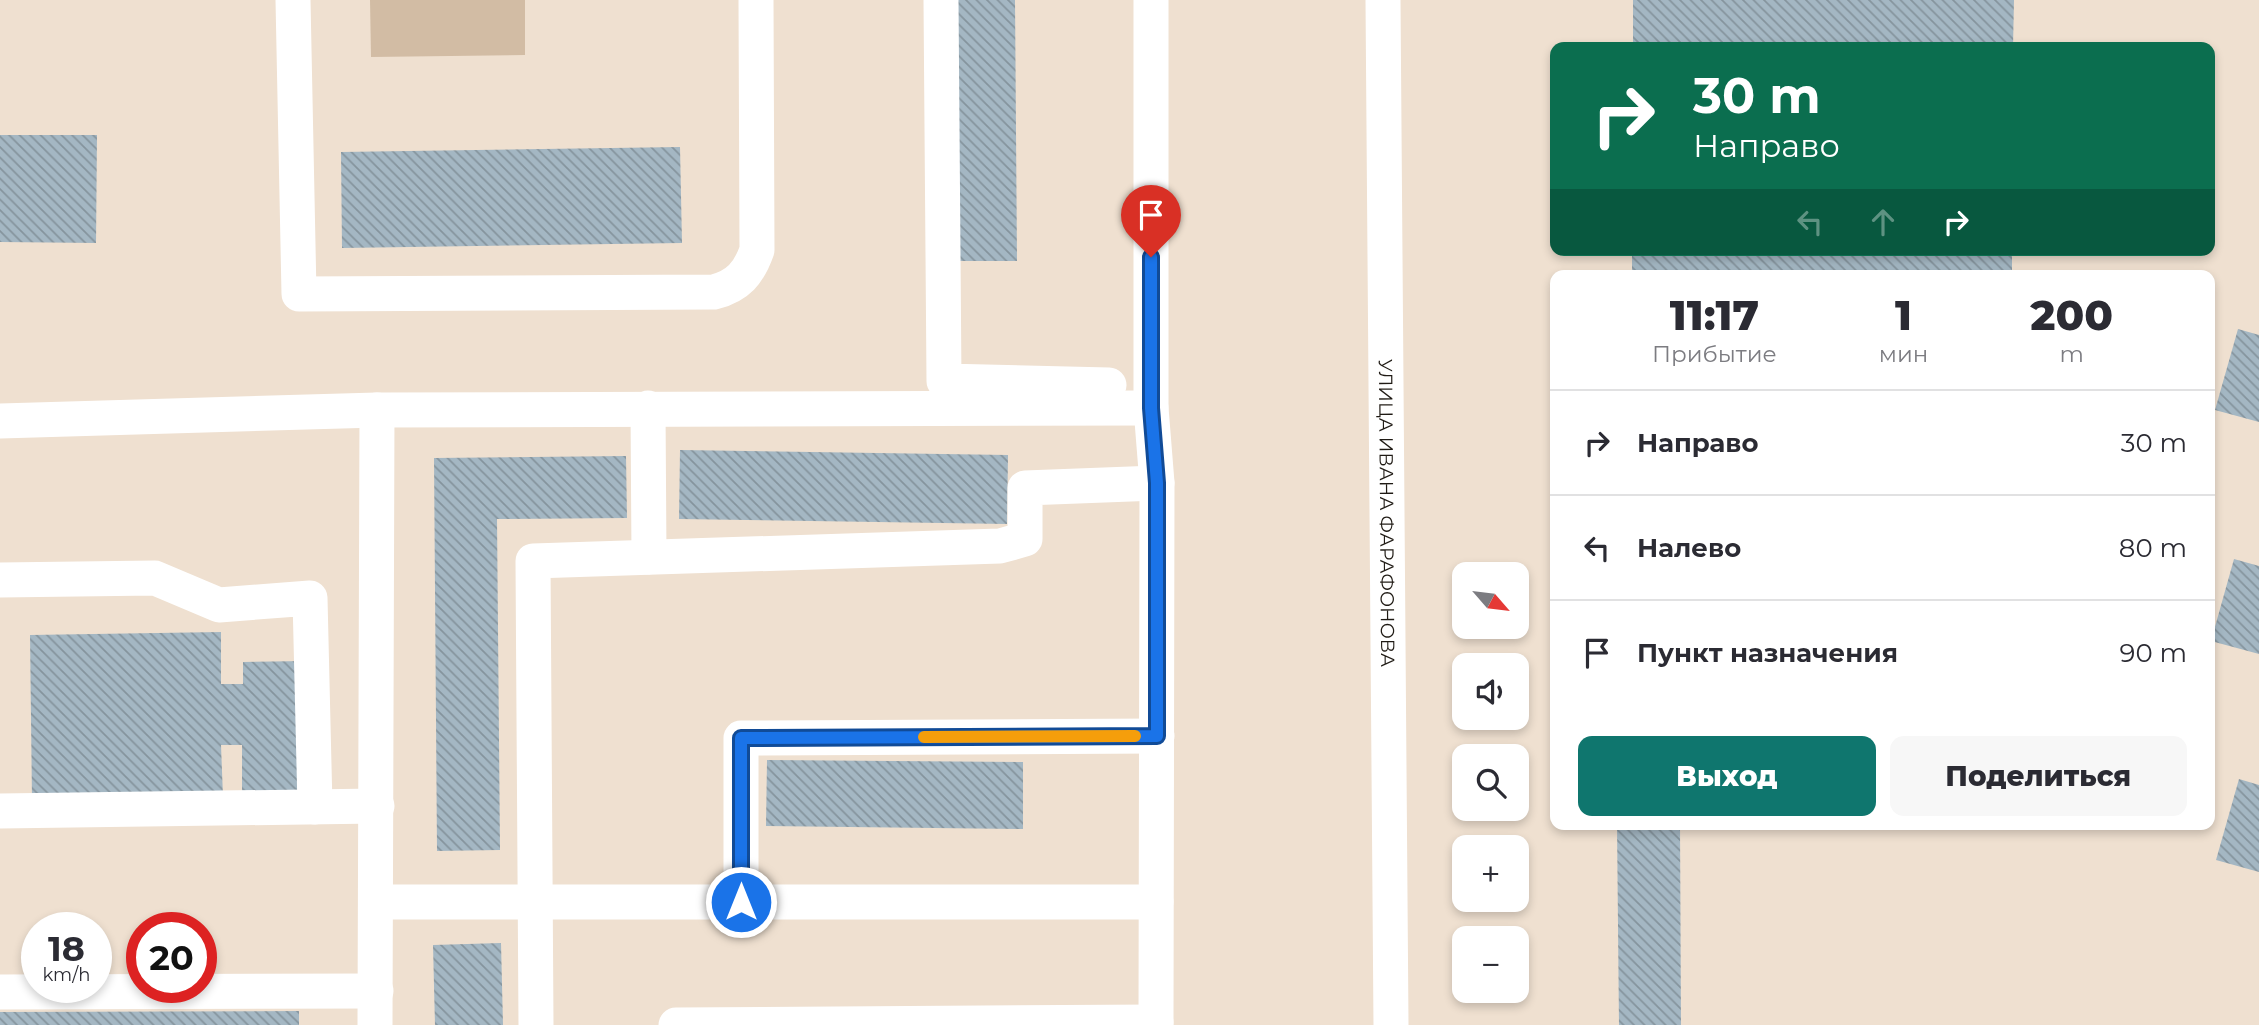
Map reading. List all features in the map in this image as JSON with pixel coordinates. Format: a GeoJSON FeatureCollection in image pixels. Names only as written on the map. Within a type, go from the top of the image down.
{"type":"FeatureCollection","features":[{"type":"Feature","properties":{"kind":"street"},"geometry":{"type":"LineString","coordinates":[[293,0],[299,294],[714,292],[729,288],[751,268],[757,250],[756,0]]}},
{"type":"Feature","properties":{"kind":"street"},"geometry":{"type":"LineString","coordinates":[[941,0],[944,381],[1151,397]]}},
{"type":"Feature","properties":{"kind":"street"},"geometry":{"type":"LineString","coordinates":[[676,1025],[1156,1023],[1157,483],[1151,397],[1152,0]]}},
{"type":"Feature","properties":{"kind":"street","name":"УЛИЦА ИВАНА ФАРАФОНОВА"},"geometry":{"type":"LineString","coordinates":[[1383,0],[1391,1025]]}},
{"type":"Feature","properties":{"kind":"street"},"geometry":{"type":"LineString","coordinates":[[0,421],[377,410],[648,408],[1151,397]]}},
{"type":"Feature","properties":{"kind":"street"},"geometry":{"type":"LineString","coordinates":[[648,408],[649,557]]}},
{"type":"Feature","properties":{"kind":"street"},"geometry":{"type":"LineString","coordinates":[[0,992],[375,1008],[377,410]]}},
{"type":"Feature","properties":{"kind":"street"},"geometry":{"type":"LineString","coordinates":[[536,1025],[533,561],[1000,546],[1025,539],[1025,488],[1157,483]]}},
{"type":"Feature","properties":{"kind":"street"},"geometry":{"type":"LineString","coordinates":[[0,580],[155,578],[219,605],[310,598],[315,807]]}},
{"type":"Feature","properties":{"kind":"street"},"geometry":{"type":"LineString","coordinates":[[741,902],[741,738],[1157,736]]}},
{"type":"Feature","properties":{"kind":"street"},"geometry":{"type":"LineString","coordinates":[[0,811],[377,806]]}},
{"type":"Feature","properties":{"kind":"street"},"geometry":{"type":"LineString","coordinates":[[376,902],[1157,902]]}},
{"type":"Feature","properties":{"kind":"shaded area"},"geometry":{"type":"Polygon","coordinates":[[[370,0],[525,0],[525,55],[371,57],[370,0]]]}},
{"type":"Feature","properties":{"kind":"building"},"geometry":{"type":"Polygon","coordinates":[[[950,0],[1015,0],[1017,261],[952,261],[950,0]]]}},
{"type":"Feature","properties":{"kind":"building"},"geometry":{"type":"Polygon","coordinates":[[[1633,0],[2014,0],[2013,42],[1633,42],[1633,0]]]}},
{"type":"Feature","properties":{"kind":"building"},"geometry":{"type":"Polygon","coordinates":[[[0,135],[97,135],[96,243],[0,242],[0,135]]]}},
{"type":"Feature","properties":{"kind":"building"},"geometry":{"type":"Polygon","coordinates":[[[680,147],[682,243],[342,248],[341,152],[680,147]]]}},
{"type":"Feature","properties":{"kind":"building"},"geometry":{"type":"Polygon","coordinates":[[[1632,256],[2012,256],[2012,270],[1632,270],[1632,256]]]}},
{"type":"Feature","properties":{"kind":"building"},"geometry":{"type":"Polygon","coordinates":[[[2238,329],[2259,335],[2259,422],[2215,410],[2238,329]]]}},
{"type":"Feature","properties":{"kind":"building"},"geometry":{"type":"Polygon","coordinates":[[[680,450],[1008,455],[1007,524],[679,519],[680,450]]]}},
{"type":"Feature","properties":{"kind":"building"},"geometry":{"type":"Polygon","coordinates":[[[626,456],[627,518],[497,519],[500,850],[437,851],[434,458],[626,456]]]}},
{"type":"Feature","properties":{"kind":"building"},"geometry":{"type":"Polygon","coordinates":[[[2234,559],[2259,566],[2259,654],[2215,642],[2215,627],[2234,559]]]}},
{"type":"Feature","properties":{"kind":"building"},"geometry":{"type":"Polygon","coordinates":[[[221,632],[221,684],[243,684],[243,662],[307,661],[308,791],[242,791],[242,745],[221,745],[223,797],[32,800],[30,635],[221,632]]]}},
{"type":"Feature","properties":{"kind":"building"},"geometry":{"type":"Polygon","coordinates":[[[767,760],[1023,762],[1023,829],[766,826],[767,760]]]}},
{"type":"Feature","properties":{"kind":"building"},"geometry":{"type":"Polygon","coordinates":[[[2239,779],[2259,785],[2259,872],[2216,860],[2239,779]]]}},
{"type":"Feature","properties":{"kind":"building"},"geometry":{"type":"Polygon","coordinates":[[[1617,830],[1680,830],[1681,1025],[1619,1025],[1617,830]]]}},
{"type":"Feature","properties":{"kind":"building"},"geometry":{"type":"Polygon","coordinates":[[[501,943],[503,1025],[435,1025],[433,945],[501,943]]]}},
{"type":"Feature","properties":{"kind":"building"},"geometry":{"type":"Polygon","coordinates":[[[299,1011],[299,1025],[0,1025],[0,1012],[299,1011]]]}},
{"type":"Feature","properties":{"kind":"slow traffic"},"geometry":{"type":"LineString","coordinates":[[924,737],[1135,736]]}},
{"type":"Feature","properties":{"kind":"route"},"geometry":{"type":"LineString","coordinates":[[741,902],[741,738],[1157,736],[1157,483],[1151,408],[1151,257]]}}]}
